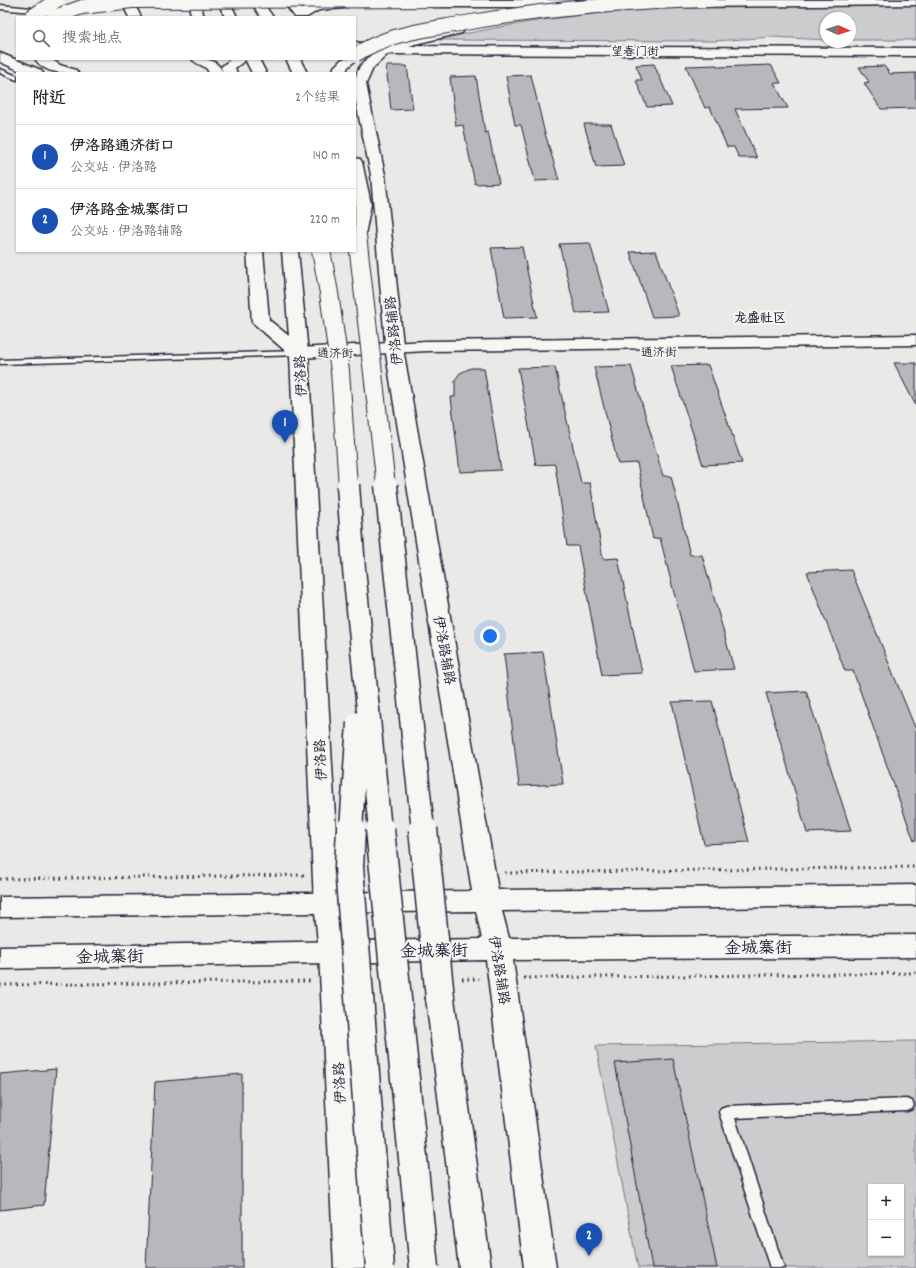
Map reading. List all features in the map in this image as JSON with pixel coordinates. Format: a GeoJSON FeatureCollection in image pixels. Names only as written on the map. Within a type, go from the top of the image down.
{"type":"FeatureCollection","features":[{"type":"Feature","properties":{"kind":"main road"},"geometry":{"type":"LineString","coordinates":[[32,16],[58,0]]}},
{"type":"Feature","properties":{"kind":"main road"},"geometry":{"type":"LineString","coordinates":[[126,0],[134,16]]}},
{"type":"Feature","properties":{"kind":"main road"},"geometry":{"type":"LineString","coordinates":[[193,0],[198,16]]}},
{"type":"Feature","properties":{"kind":"main road"},"geometry":{"type":"LineString","coordinates":[[223,0],[231,16]]}},
{"type":"Feature","properties":{"kind":"main road"},"geometry":{"type":"LineString","coordinates":[[255,0],[266,16]]}},
{"type":"Feature","properties":{"kind":"main road"},"geometry":{"type":"LineString","coordinates":[[288,0],[300,16]]}},
{"type":"Feature","properties":{"kind":"main road"},"geometry":{"type":"LineString","coordinates":[[57,16],[75,9],[94,5],[132,1],[462,0]]}},
{"type":"Feature","properties":{"kind":"main road"},"geometry":{"type":"LineString","coordinates":[[421,30],[459,13],[466,8],[469,0]]}},
{"type":"Feature","properties":{"kind":"main road"},"geometry":{"type":"LineString","coordinates":[[356,54],[370,45],[421,30],[506,16],[629,2],[710,0]]}},
{"type":"Feature","properties":{"kind":"main road"},"geometry":{"type":"LineString","coordinates":[[302,16],[305,11],[324,5],[916,2]]}},
{"type":"Feature","properties":{"kind":"main road"},"geometry":{"type":"LineString","coordinates":[[356,42],[388,48],[432,36],[521,18],[676,3]]}},
{"type":"Feature","properties":{"kind":"main road","name":"望春门街"},"geometry":{"type":"LineString","coordinates":[[356,46],[388,48],[916,52]]}},
{"type":"Feature","properties":{"kind":"main road","name":"望春门街"},"geometry":{"type":"LineString","coordinates":[[388,48],[916,47]]}},
{"type":"Feature","properties":{"kind":"main road","name":"伊洛路辅路"},"geometry":{"type":"LineString","coordinates":[[388,48],[367,66],[359,84],[378,175],[395,351],[487,901],[498,949],[540,1268]]}},
{"type":"Feature","properties":{"kind":"main road"},"geometry":{"type":"LineString","coordinates":[[0,57],[33,72]]}},
{"type":"Feature","properties":{"kind":"main road"},"geometry":{"type":"LineString","coordinates":[[44,60],[56,68],[68,72]]}},
{"type":"Feature","properties":{"kind":"main road"},"geometry":{"type":"LineString","coordinates":[[202,60],[209,62],[215,68],[216,72]]}},
{"type":"Feature","properties":{"kind":"main road"},"geometry":{"type":"LineString","coordinates":[[230,72],[228,67],[238,60]]}},
{"type":"Feature","properties":{"kind":"main road"},"geometry":{"type":"LineString","coordinates":[[252,60],[258,72]]}},
{"type":"Feature","properties":{"kind":"main road"},"geometry":{"type":"LineString","coordinates":[[294,60],[300,72]]}},
{"type":"Feature","properties":{"kind":"main road"},"geometry":{"type":"LineString","coordinates":[[340,72],[341,67],[349,60]]}},
{"type":"Feature","properties":{"kind":"main road"},"geometry":{"type":"LineString","coordinates":[[0,69],[16,75]]}},
{"type":"Feature","properties":{"kind":"main road"},"geometry":{"type":"LineString","coordinates":[[356,167],[363,204],[356,232],[402,628],[440,998],[475,1268]]}},
{"type":"Feature","properties":{"kind":"main road"},"geometry":{"type":"LineString","coordinates":[[256,252],[261,322],[299,353]]}},
{"type":"Feature","properties":{"kind":"main road","name":"伊洛路"},"geometry":{"type":"LineString","coordinates":[[290,252],[299,353],[327,904],[332,952],[350,1268]]}},
{"type":"Feature","properties":{"kind":"main road"},"geometry":{"type":"LineString","coordinates":[[321,252],[329,293],[340,371],[354,569],[424,1268]]}},
{"type":"Feature","properties":{"kind":"main road"},"geometry":{"type":"LineString","coordinates":[[363,656],[349,867],[380,1268]]}},
{"type":"Feature","properties":{"kind":"main road"},"geometry":{"type":"LineString","coordinates":[[0,907],[327,904],[916,895]]}},
{"type":"Feature","properties":{"kind":"main road","name":"金城寨街"},"geometry":{"type":"LineString","coordinates":[[0,958],[498,949],[916,946]]}},
{"type":"Feature","properties":{"kind":"street","name":"通济街"},"geometry":{"type":"LineString","coordinates":[[395,351],[427,346],[916,340]]}},
{"type":"Feature","properties":{"kind":"street","name":"通济街"},"geometry":{"type":"LineString","coordinates":[[299,353],[395,351],[916,348]]}},
{"type":"Feature","properties":{"kind":"lane"},"geometry":{"type":"LineString","coordinates":[[0,7],[74,16]]}},
{"type":"Feature","properties":{"kind":"lane"},"geometry":{"type":"LineString","coordinates":[[0,69],[16,77]]}},
{"type":"Feature","properties":{"kind":"lane"},"geometry":{"type":"LineString","coordinates":[[0,362],[299,353]]}},
{"type":"Feature","properties":{"kind":"lane"},"geometry":{"type":"LineString","coordinates":[[777,1268],[726,1112],[907,1105]]}},
{"type":"Feature","properties":{"kind":"shaded area"},"geometry":{"type":"Polygon","coordinates":[[[916,3],[916,40],[856,40],[856,12],[820,12],[820,40],[773,37],[714,41],[439,40],[529,22],[565,17],[666,8],[750,5],[916,3]]]}},
{"type":"Feature","properties":{"kind":"shaded area"},"geometry":{"type":"Polygon","coordinates":[[[916,1041],[916,1268],[638,1268],[596,1046],[916,1041]]]}},
{"type":"Feature","properties":{"kind":"building"},"geometry":{"type":"Polygon","coordinates":[[[654,64],[672,106],[647,107],[636,80],[642,80],[636,65],[654,64]]]}},
{"type":"Feature","properties":{"kind":"building"},"geometry":{"type":"Polygon","coordinates":[[[717,65],[718,67],[771,65],[781,83],[774,83],[788,108],[735,109],[757,158],[739,158],[734,147],[727,147],[710,107],[705,108],[686,66],[717,65]]]}},
{"type":"Feature","properties":{"kind":"building"},"geometry":{"type":"Polygon","coordinates":[[[386,66],[407,66],[413,109],[391,110],[386,66]]]}},
{"type":"Feature","properties":{"kind":"building"},"geometry":{"type":"Polygon","coordinates":[[[884,66],[890,74],[916,73],[916,108],[881,109],[864,83],[869,82],[859,67],[884,66]]]}},
{"type":"Feature","properties":{"kind":"building"},"geometry":{"type":"Polygon","coordinates":[[[531,75],[544,130],[559,180],[535,181],[521,125],[515,125],[506,76],[531,75]]]}},
{"type":"Feature","properties":{"kind":"building"},"geometry":{"type":"Polygon","coordinates":[[[476,76],[485,133],[488,132],[499,183],[475,184],[463,125],[456,126],[450,77],[476,76]]]}},
{"type":"Feature","properties":{"kind":"building"},"geometry":{"type":"Polygon","coordinates":[[[584,124],[611,124],[624,166],[596,167],[584,124]]]}},
{"type":"Feature","properties":{"kind":"building"},"geometry":{"type":"Polygon","coordinates":[[[590,243],[609,312],[576,313],[559,244],[590,243]]]}},
{"type":"Feature","properties":{"kind":"building"},"geometry":{"type":"Polygon","coordinates":[[[522,247],[537,317],[504,318],[491,248],[522,247]]]}},
{"type":"Feature","properties":{"kind":"building"},"geometry":{"type":"Polygon","coordinates":[[[656,251],[679,316],[652,317],[630,252],[656,251]]]}},
{"type":"Feature","properties":{"kind":"building"},"geometry":{"type":"Polygon","coordinates":[[[894,363],[916,363],[916,406],[894,363]]]}},
{"type":"Feature","properties":{"kind":"building"},"geometry":{"type":"Polygon","coordinates":[[[708,365],[742,463],[703,465],[671,366],[708,365]]]}},
{"type":"Feature","properties":{"kind":"building"},"geometry":{"type":"Polygon","coordinates":[[[631,366],[663,476],[671,476],[690,555],[702,555],[734,669],[694,671],[660,538],[653,539],[637,463],[618,464],[594,367],[631,366]]]}},
{"type":"Feature","properties":{"kind":"building"},"geometry":{"type":"Polygon","coordinates":[[[555,367],[581,483],[590,483],[603,559],[618,558],[642,673],[602,675],[578,546],[567,546],[555,464],[536,465],[518,368],[555,367]]]}},
{"type":"Feature","properties":{"kind":"building"},"geometry":{"type":"Polygon","coordinates":[[[471,368],[484,368],[501,470],[460,472],[451,397],[455,397],[455,380],[460,373],[471,368]]]}},
{"type":"Feature","properties":{"kind":"building"},"geometry":{"type":"Polygon","coordinates":[[[851,570],[916,730],[916,840],[914,841],[853,671],[845,671],[807,572],[851,570]]]}},
{"type":"Feature","properties":{"kind":"building"},"geometry":{"type":"Polygon","coordinates":[[[543,652],[563,784],[519,786],[504,654],[543,652]]]}},
{"type":"Feature","properties":{"kind":"building"},"geometry":{"type":"Polygon","coordinates":[[[806,691],[851,831],[807,833],[766,693],[806,691]]]}},
{"type":"Feature","properties":{"kind":"building"},"geometry":{"type":"Polygon","coordinates":[[[712,701],[749,842],[704,844],[672,702],[712,701]]]}},
{"type":"Feature","properties":{"kind":"building"},"geometry":{"type":"Polygon","coordinates":[[[673,1059],[717,1268],[652,1268],[615,1063],[673,1059]]]}},
{"type":"Feature","properties":{"kind":"building"},"geometry":{"type":"Polygon","coordinates":[[[56,1069],[44,1205],[0,1210],[0,1074],[56,1069]]]}},
{"type":"Feature","properties":{"kind":"building"},"geometry":{"type":"Polygon","coordinates":[[[242,1074],[242,1268],[146,1268],[155,1082],[242,1074]]]}},
{"type":"Feature","properties":{"kind":"place","name":"伊洛路通济街口"},"geometry":{"type":"Point","coordinates":[285,443]}},
{"type":"Feature","properties":{"kind":"place","name":"伊洛路金城寨街口"},"geometry":{"type":"Point","coordinates":[589,1256]}},
{"type":"Feature","properties":{"kind":"district","name":"龙盛社区"},"geometry":{"type":"Point","coordinates":[760,317]}}]}
